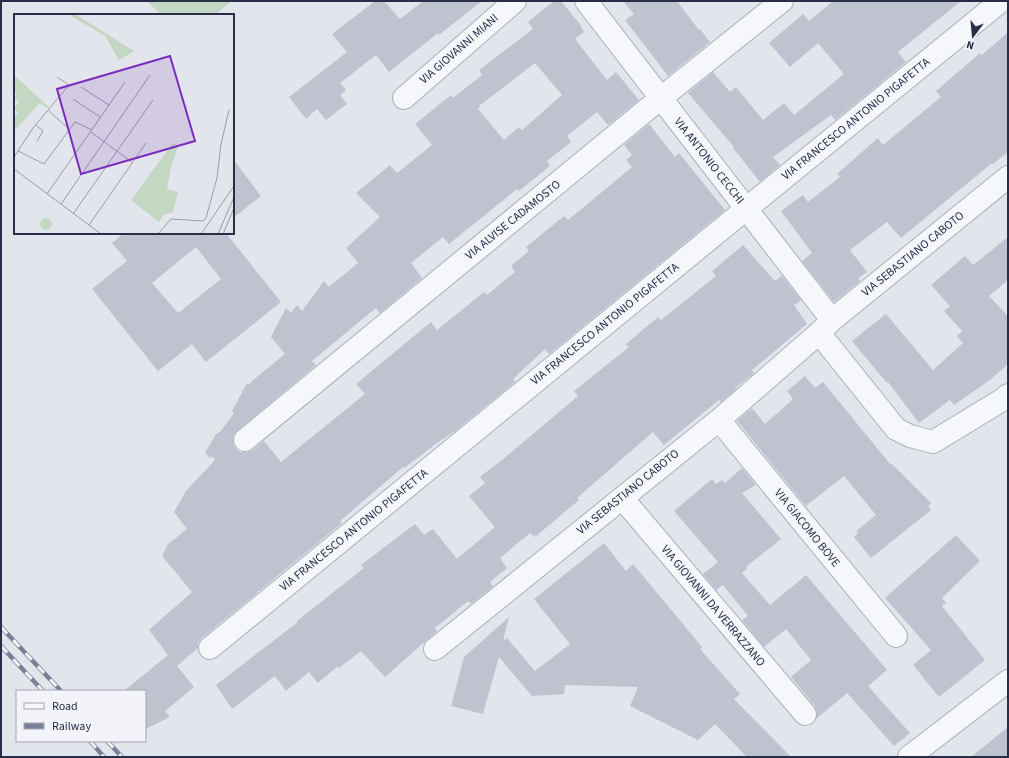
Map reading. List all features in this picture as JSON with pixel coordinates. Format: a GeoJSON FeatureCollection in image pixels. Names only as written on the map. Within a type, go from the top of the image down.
{"type":"FeatureCollection","features":[{"type":"Feature","properties":{"kind":"street","name":"VIA GIOVANNI MIANI"},"geometry":{"type":"LineString","coordinates":[[404,98],[515,1]]}},
{"type":"Feature","properties":{"kind":"street","name":"VIA ANTONIO CECCHI"},"geometry":{"type":"LineString","coordinates":[[586,1],[746,209],[826,327]]}},
{"type":"Feature","properties":{"kind":"street","name":"VIA ALVISE CADAMOSTO"},"geometry":{"type":"LineString","coordinates":[[245,440],[661,98],[782,1]]}},
{"type":"Feature","properties":{"kind":"street","name":"VIA FRANCESCO ANTONIO PIGAFETTA"},"geometry":{"type":"LineString","coordinates":[[210,648],[1001,1]]}},
{"type":"Feature","properties":{"kind":"street","name":"VIA SEBASTIANO CABOTO"},"geometry":{"type":"LineString","coordinates":[[436,649],[719,420],[826,327],[1008,177]]}},
{"type":"Feature","properties":{"kind":"street"},"geometry":{"type":"LineString","coordinates":[[826,327],[896,429],[910,436],[933,442],[1006,404]]}},
{"type":"Feature","properties":{"kind":"street","name":"VIA GIACOMO BOVE"},"geometry":{"type":"LineString","coordinates":[[719,420],[896,636]]}},
{"type":"Feature","properties":{"kind":"street","name":"VIA GIOVANNI DA VERRAZZANO"},"geometry":{"type":"LineString","coordinates":[[622,498],[805,714]]}},
{"type":"Feature","properties":{"kind":"street"},"geometry":{"type":"LineString","coordinates":[[909,757],[1008,680]]}},
{"type":"Feature","properties":{"kind":"green space"},"geometry":{"type":"Polygon","coordinates":[[[147,1],[232,1],[216,14],[160,14],[147,1]]]}},
{"type":"Feature","properties":{"kind":"building"},"geometry":{"type":"Polygon","coordinates":[[[375,1],[384,1],[400,19],[423,1],[482,1],[439,35],[438,33],[389,72],[376,55],[340,83],[346,90],[340,95],[347,104],[326,120],[317,109],[306,119],[289,97],[347,52],[332,34],[375,1]]]}},
{"type":"Feature","properties":{"kind":"building"},"geometry":{"type":"Polygon","coordinates":[[[554,1],[561,1],[579,23],[584,32],[575,39],[607,80],[616,72],[639,100],[608,125],[597,112],[567,136],[571,142],[547,161],[550,166],[519,191],[517,189],[449,244],[443,237],[411,263],[422,278],[380,313],[376,308],[312,361],[316,365],[237,431],[233,436],[235,448],[240,452],[247,452],[253,450],[264,441],[281,462],[365,394],[356,384],[431,322],[437,330],[484,292],[487,295],[515,272],[511,266],[529,251],[526,247],[564,216],[568,220],[632,167],[626,160],[632,155],[624,145],[649,124],[675,157],[679,153],[725,210],[549,354],[545,349],[513,379],[515,382],[455,431],[404,468],[403,467],[340,521],[342,523],[202,638],[198,643],[198,648],[177,666],[194,687],[165,711],[170,717],[146,729],[146,690],[125,690],[168,655],[149,630],[192,592],[162,556],[168,544],[187,529],[174,512],[186,491],[215,460],[212,456],[210,458],[205,453],[216,434],[221,431],[234,413],[232,411],[247,383],[249,385],[285,354],[271,337],[286,308],[291,313],[297,305],[302,311],[324,281],[329,287],[358,263],[346,248],[380,217],[356,193],[390,165],[397,173],[432,145],[415,124],[451,95],[453,98],[482,75],[479,70],[533,29],[528,22],[554,1]],[[535,63],[479,106],[480,107],[478,109],[504,140],[519,127],[522,130],[562,95],[535,63]]]}},
{"type":"Feature","properties":{"kind":"building"},"geometry":{"type":"Polygon","coordinates":[[[623,1],[677,1],[710,42],[668,76],[625,20],[634,14],[623,1]]]}},
{"type":"Feature","properties":{"kind":"building"},"geometry":{"type":"Polygon","coordinates":[[[833,1],[961,1],[898,52],[906,62],[835,120],[831,115],[773,157],[780,165],[760,182],[733,148],[734,147],[688,93],[713,72],[730,92],[736,87],[763,120],[784,103],[794,115],[844,74],[818,43],[790,67],[769,43],[803,14],[809,21],[833,1]]]}},
{"type":"Feature","properties":{"kind":"building"},"geometry":{"type":"Polygon","coordinates":[[[1008,32],[1008,152],[993,164],[992,163],[901,238],[887,222],[850,250],[867,272],[858,278],[860,281],[834,302],[802,261],[812,253],[781,211],[803,195],[808,202],[840,177],[837,174],[878,138],[883,145],[941,97],[936,91],[980,53],[982,55],[1008,32]]]}},
{"type":"Feature","properties":{"kind":"building"},"geometry":{"type":"Polygon","coordinates":[[[234,160],[261,196],[234,217],[234,160]]]}},
{"type":"Feature","properties":{"kind":"building"},"geometry":{"type":"Polygon","coordinates":[[[123,234],[227,234],[281,302],[206,362],[192,344],[158,371],[92,289],[127,261],[112,243],[123,234]],[[196,247],[152,283],[178,313],[221,279],[196,247]]]}},
{"type":"Feature","properties":{"kind":"building"},"geometry":{"type":"Polygon","coordinates":[[[1008,237],[1008,280],[989,296],[1008,316],[1008,364],[990,380],[954,405],[950,400],[919,423],[888,382],[887,383],[852,341],[886,314],[933,370],[963,343],[957,336],[962,331],[944,311],[950,306],[931,285],[965,256],[973,265],[1008,237]]]}},
{"type":"Feature","properties":{"kind":"building"},"geometry":{"type":"Polygon","coordinates":[[[743,245],[775,281],[782,276],[801,300],[794,305],[807,324],[752,370],[754,373],[735,388],[736,389],[721,402],[719,400],[664,445],[653,432],[577,498],[579,500],[535,537],[530,533],[500,558],[507,568],[490,582],[493,586],[471,604],[468,601],[435,628],[437,631],[385,677],[361,651],[339,668],[338,666],[318,683],[309,672],[286,691],[275,676],[232,709],[216,685],[298,622],[297,621],[364,568],[361,565],[415,524],[424,535],[433,529],[457,559],[495,527],[469,496],[485,483],[480,477],[578,396],[574,391],[629,347],[626,344],[658,317],[661,320],[716,276],[712,271],[743,245]]]}},
{"type":"Feature","properties":{"kind":"building"},"geometry":{"type":"Polygon","coordinates":[[[805,376],[815,388],[823,382],[891,465],[892,464],[931,503],[928,506],[931,510],[871,558],[854,537],[858,533],[856,531],[876,515],[844,476],[806,506],[737,421],[752,408],[765,424],[793,399],[787,391],[805,376]]]}},
{"type":"Feature","properties":{"kind":"building"},"geometry":{"type":"Polygon","coordinates":[[[742,468],[756,485],[742,493],[781,539],[746,567],[747,569],[742,573],[770,605],[806,575],[887,670],[868,686],[910,733],[894,746],[847,693],[816,719],[817,712],[815,706],[791,677],[811,660],[786,629],[764,647],[742,620],[748,616],[723,585],[716,590],[703,574],[718,562],[674,511],[712,479],[716,484],[722,480],[725,483],[742,468]]]}},
{"type":"Feature","properties":{"kind":"building"},"geometry":{"type":"Polygon","coordinates":[[[956,535],[980,561],[942,598],[946,603],[942,606],[985,660],[939,697],[913,665],[931,650],[885,598],[956,535]]]}},
{"type":"Feature","properties":{"kind":"building"},"geometry":{"type":"Polygon","coordinates":[[[604,543],[626,571],[633,564],[702,647],[700,649],[740,694],[734,699],[791,757],[747,757],[715,724],[698,740],[630,706],[638,687],[565,685],[564,694],[532,696],[499,657],[483,714],[451,706],[464,657],[509,617],[503,641],[507,638],[535,671],[570,644],[534,599],[604,543]]]}},
{"type":"Feature","properties":{"kind":"building"},"geometry":{"type":"Polygon","coordinates":[[[1008,727],[1008,757],[971,757],[1008,727]]]}},
{"type":"Feature","properties":{"kind":"railway"},"geometry":{"type":"LineString","coordinates":[[1,627],[60,690]]}},
{"type":"Feature","properties":{"kind":"railway"},"geometry":{"type":"LineString","coordinates":[[1,646],[42,690]]}},
{"type":"Feature","properties":{"kind":"railway"},"geometry":{"type":"LineString","coordinates":[[91,742],[104,757]]}},
{"type":"Feature","properties":{"kind":"railway"},"geometry":{"type":"LineString","coordinates":[[108,742],[122,757]]}}]}
